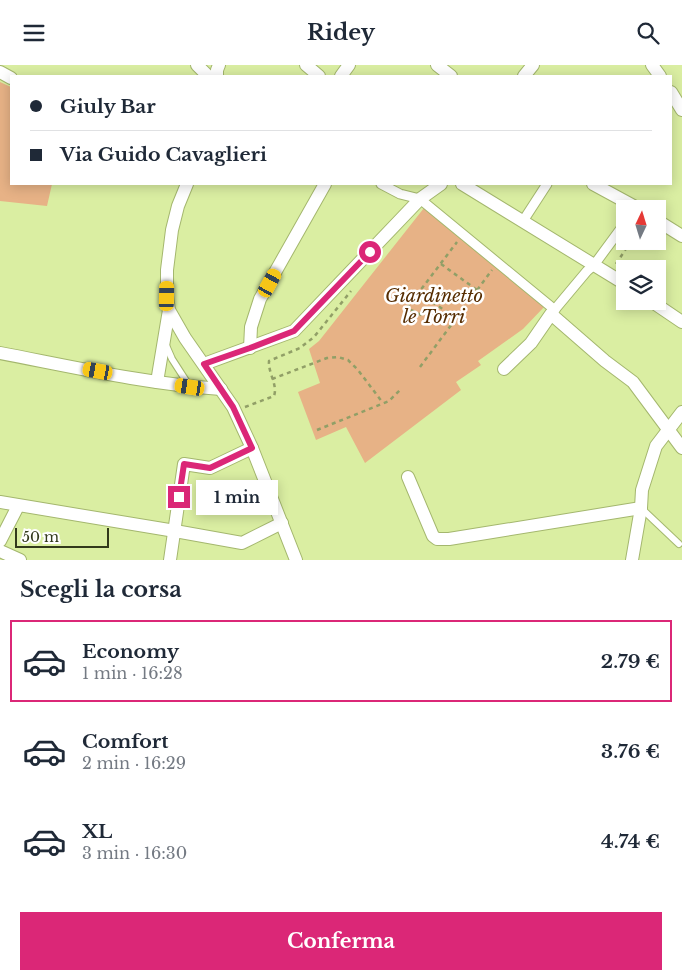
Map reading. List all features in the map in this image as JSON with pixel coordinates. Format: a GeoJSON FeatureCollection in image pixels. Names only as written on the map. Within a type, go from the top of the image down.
{"type":"FeatureCollection","features":[{"type":"Feature","properties":{"kind":"street"},"geometry":{"type":"LineString","coordinates":[[197,65],[207,75]]}},
{"type":"Feature","properties":{"kind":"street"},"geometry":{"type":"LineString","coordinates":[[306,65],[319,72]]}},
{"type":"Feature","properties":{"kind":"street"},"geometry":{"type":"LineString","coordinates":[[437,65],[450,75]]}},
{"type":"Feature","properties":{"kind":"street"},"geometry":{"type":"LineString","coordinates":[[525,75],[533,65]]}},
{"type":"Feature","properties":{"kind":"street"},"geometry":{"type":"LineString","coordinates":[[672,94],[682,110]]}},
{"type":"Feature","properties":{"kind":"street"},"geometry":{"type":"LineString","coordinates":[[157,382],[169,310],[167,270],[172,230],[186,185]]}},
{"type":"Feature","properties":{"kind":"street"},"geometry":{"type":"LineString","coordinates":[[250,348],[251,327],[260,299],[324,185]]}},
{"type":"Feature","properties":{"kind":"street"},"geometry":{"type":"LineString","coordinates":[[383,185],[400,194],[420,199],[498,263],[605,361],[633,382],[682,448]]}},
{"type":"Feature","properties":{"kind":"street"},"geometry":{"type":"LineString","coordinates":[[204,364],[294,331],[420,199],[440,185]]}},
{"type":"Feature","properties":{"kind":"street"},"geometry":{"type":"LineString","coordinates":[[464,185],[616,278]]}},
{"type":"Feature","properties":{"kind":"street"},"geometry":{"type":"LineString","coordinates":[[522,221],[546,185]]}},
{"type":"Feature","properties":{"kind":"street"},"geometry":{"type":"LineString","coordinates":[[595,185],[626,200]]}},
{"type":"Feature","properties":{"kind":"street"},"geometry":{"type":"LineString","coordinates":[[666,226],[682,236]]}},
{"type":"Feature","properties":{"kind":"street"},"geometry":{"type":"LineString","coordinates":[[504,369],[531,343],[553,312],[594,265],[616,235]]}},
{"type":"Feature","properties":{"kind":"street"},"geometry":{"type":"LineString","coordinates":[[169,310],[185,338],[233,407],[252,448],[296,560]]}},
{"type":"Feature","properties":{"kind":"street"},"geometry":{"type":"LineString","coordinates":[[665,310],[682,321]]}},
{"type":"Feature","properties":{"kind":"street"},"geometry":{"type":"LineString","coordinates":[[0,353],[157,382],[222,389]]}},
{"type":"Feature","properties":{"kind":"street"},"geometry":{"type":"LineString","coordinates":[[632,560],[642,490],[656,446],[682,412]]}},
{"type":"Feature","properties":{"kind":"street"},"geometry":{"type":"LineString","coordinates":[[170,560],[184,464],[210,468],[252,448]]}},
{"type":"Feature","properties":{"kind":"street"},"geometry":{"type":"LineString","coordinates":[[408,477],[433,536],[437,539],[477,535],[641,507]]}},
{"type":"Feature","properties":{"kind":"street"},"geometry":{"type":"LineString","coordinates":[[0,502],[242,543],[282,523]]}},
{"type":"Feature","properties":{"kind":"street"},"geometry":{"type":"LineString","coordinates":[[0,541],[18,505]]}},
{"type":"Feature","properties":{"kind":"street"},"geometry":{"type":"LineString","coordinates":[[0,551],[20,560]]}},
{"type":"Feature","properties":{"kind":"lane"},"geometry":{"type":"LineString","coordinates":[[164,340],[172,359],[190,387]]}},
{"type":"Feature","properties":{"kind":"lane"},"geometry":{"type":"LineString","coordinates":[[641,507],[679,544]]}},
{"type":"Feature","properties":{"kind":"path"},"geometry":{"type":"LineString","coordinates":[[436,322],[408,308],[463,235]]}},
{"type":"Feature","properties":{"kind":"path"},"geometry":{"type":"LineString","coordinates":[[420,367],[498,263]]}},
{"type":"Feature","properties":{"kind":"path"},"geometry":{"type":"LineString","coordinates":[[441,264],[477,291]]}},
{"type":"Feature","properties":{"kind":"path"},"geometry":{"type":"LineString","coordinates":[[244,407],[274,396],[276,390],[269,370],[269,361],[300,348],[314,337],[352,289]]}},
{"type":"Feature","properties":{"kind":"path"},"geometry":{"type":"LineString","coordinates":[[419,293],[456,318]]}},
{"type":"Feature","properties":{"kind":"path"},"geometry":{"type":"LineString","coordinates":[[272,379],[328,358],[338,357],[348,360],[358,370],[383,403]]}},
{"type":"Feature","properties":{"kind":"path"},"geometry":{"type":"LineString","coordinates":[[317,429],[389,401],[401,389]]}},
{"type":"Feature","properties":{"kind":"green space"},"geometry":{"type":"Polygon","coordinates":[[[0,82],[10,87],[10,185],[52,185],[47,206],[0,201],[0,82]]]}},
{"type":"Feature","properties":{"kind":"green space","name":"Giardinetto le Torri"},"geometry":{"type":"Polygon","coordinates":[[[424,208],[545,306],[523,329],[478,361],[481,365],[456,382],[461,390],[365,463],[346,427],[316,440],[298,392],[320,383],[309,349],[319,341],[424,208]]]}},
{"type":"Feature","properties":{"kind":"route"},"geometry":{"type":"LineString","coordinates":[[179,497],[184,464],[210,468],[252,448],[233,407],[204,364],[294,331],[370,252]]}}]}
